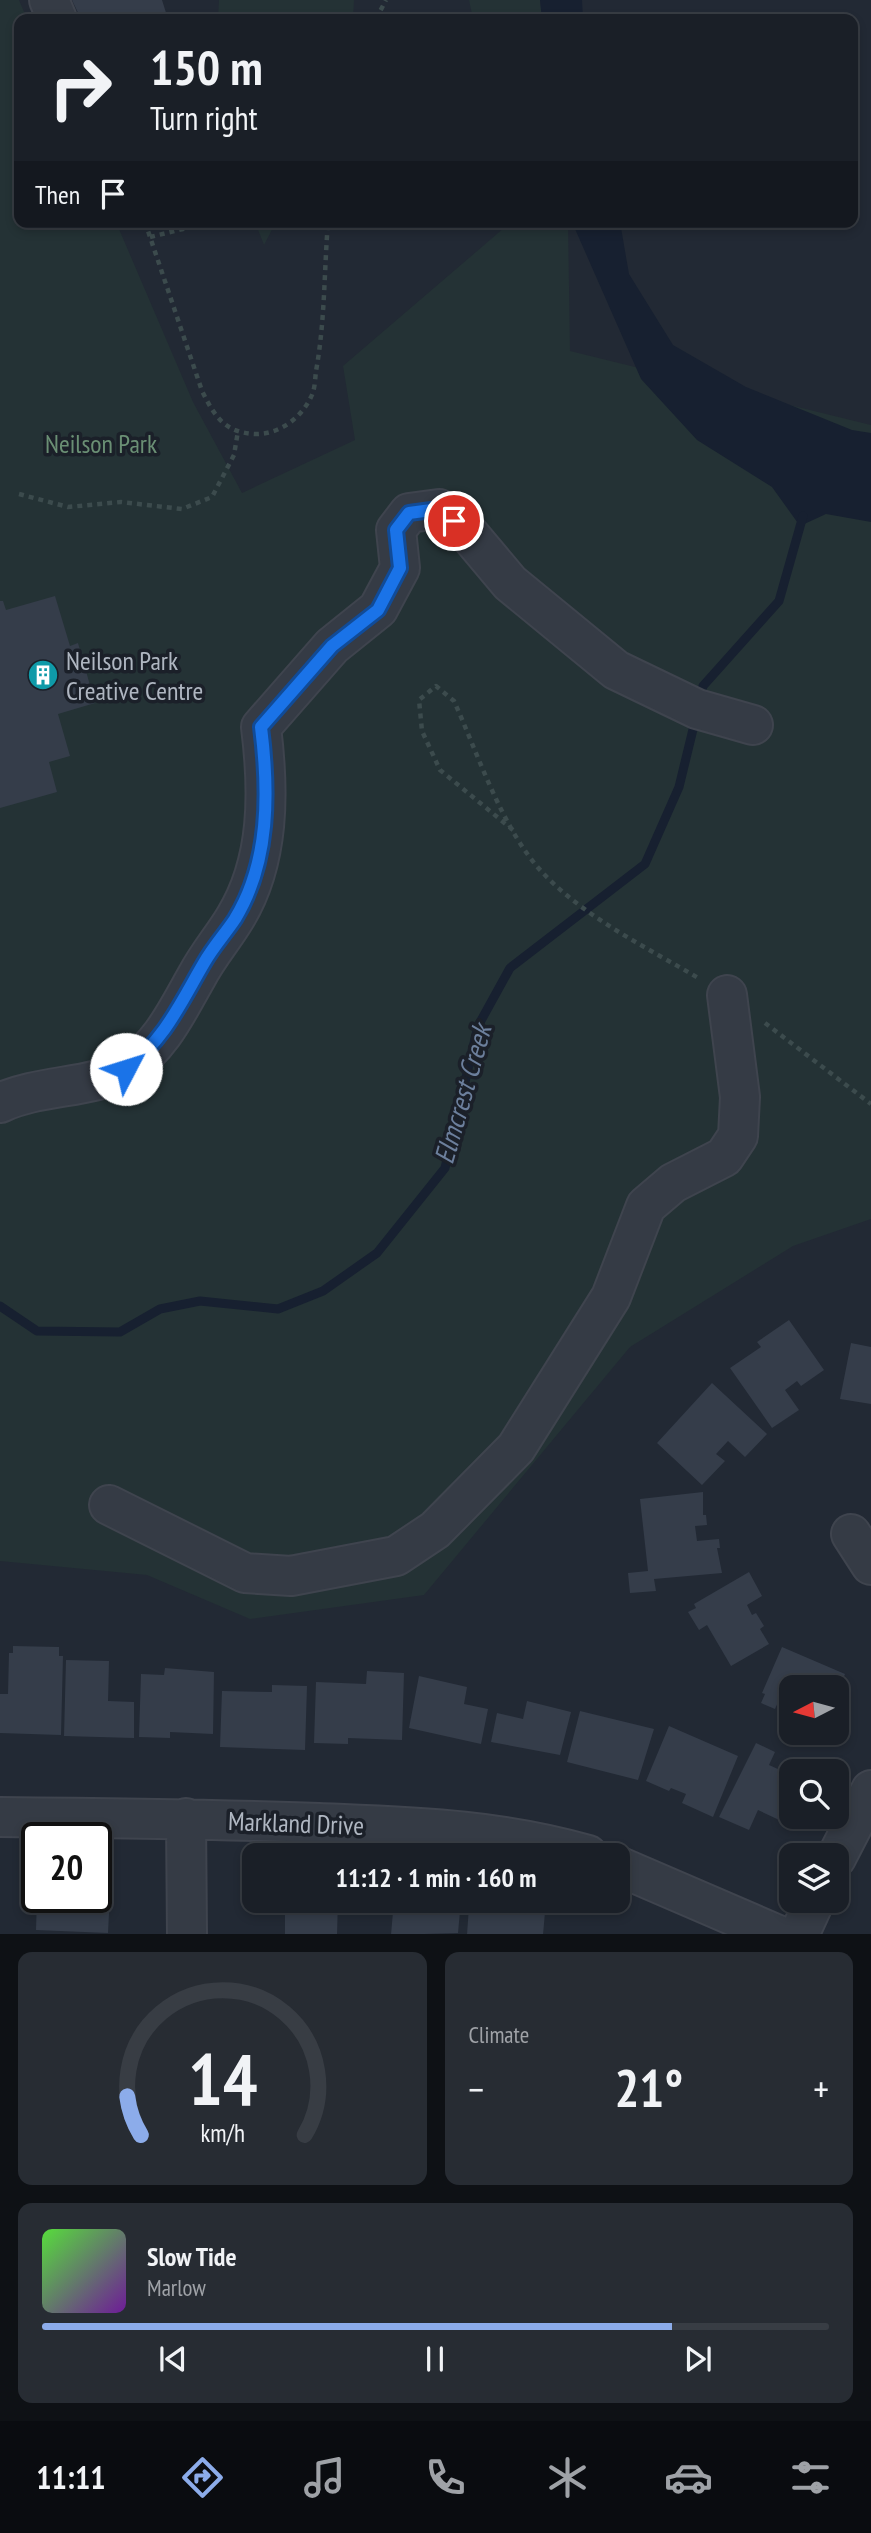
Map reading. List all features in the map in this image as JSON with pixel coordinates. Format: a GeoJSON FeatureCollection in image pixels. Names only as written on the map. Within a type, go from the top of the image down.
{"type":"FeatureCollection","features":[{"type":"Feature","properties":{"kind":"street"},"geometry":{"type":"LineString","coordinates":[[0,1103],[37,1089],[108,1076],[126,1069],[151,1050],[235,918],[258,863],[268,786],[261,727],[332,646],[378,610],[400,568],[396,530],[409,513],[439,509],[468,533],[510,583],[616,670],[696,709],[753,725]]}},
{"type":"Feature","properties":{"kind":"street"},"geometry":{"type":"LineString","coordinates":[[109,1505],[245,1573],[291,1576],[396,1556],[435,1530],[516,1448],[611,1297],[646,1206],[673,1183],[724,1157],[738,1136],[740,1097],[727,995]]}},
{"type":"Feature","properties":{"kind":"street"},"geometry":{"type":"LineString","coordinates":[[844,1843],[871,1790]]}},
{"type":"Feature","properties":{"kind":"street","name":"Markland Drive"},"geometry":{"type":"LineString","coordinates":[[0,1817],[186,1818],[457,1829],[547,1843]]}},
{"type":"Feature","properties":{"kind":"street"},"geometry":{"type":"LineString","coordinates":[[186,1818],[187,1934]]}},
{"type":"Feature","properties":{"kind":"street"},"geometry":{"type":"LineString","coordinates":[[630,1871],[778,1934]]}},
{"type":"Feature","properties":{"kind":"street"},"geometry":{"type":"LineString","coordinates":[[799,1934],[809,1913]]}},
{"type":"Feature","properties":{"kind":"path"},"geometry":{"type":"LineString","coordinates":[[147,228],[202,391],[214,415],[226,428],[258,434],[281,429],[298,416],[312,396],[320,352],[328,228]]}},
{"type":"Feature","properties":{"kind":"path"},"geometry":{"type":"LineString","coordinates":[[150,237],[187,228]]}},
{"type":"Feature","properties":{"kind":"path"},"geometry":{"type":"LineString","coordinates":[[19,494],[68,508],[121,502],[182,509],[212,497],[234,455],[237,431]]}},
{"type":"Feature","properties":{"kind":"path"},"geometry":{"type":"LineString","coordinates":[[513,830],[440,769],[422,731],[419,700],[436,687],[454,701],[513,830],[541,871],[595,917]]}},
{"type":"Feature","properties":{"kind":"green space","name":"Neilson Park"},"geometry":{"type":"Polygon","coordinates":[[[0,0],[19,0],[25,14],[14,14],[14,228],[119,228],[193,402],[242,493],[355,440],[343,366],[504,228],[568,228],[570,351],[871,425],[871,1219],[793,1246],[630,1347],[424,1595],[250,1619],[147,1575],[0,1561],[0,0]]]}},
{"type":"Feature","properties":{"kind":"green space"},"geometry":{"type":"Polygon","coordinates":[[[219,0],[354,0],[353,14],[218,14],[219,0]]]}},
{"type":"Feature","properties":{"kind":"green space"},"geometry":{"type":"Polygon","coordinates":[[[469,0],[540,0],[541,14],[472,14],[469,0]]]}},
{"type":"Feature","properties":{"kind":"green space"},"geometry":{"type":"Polygon","coordinates":[[[257,228],[273,228],[264,245],[257,228]]]}},
{"type":"Feature","properties":{"kind":"water"},"geometry":{"type":"Polygon","coordinates":[[[540,0],[582,0],[583,14],[541,14],[540,0]]]}},
{"type":"Feature","properties":{"kind":"water"},"geometry":{"type":"Polygon","coordinates":[[[575,228],[621,228],[629,274],[673,345],[746,387],[852,430],[871,433],[871,522],[826,514],[800,526],[772,487],[697,440],[641,379],[575,228]]]}},
{"type":"Feature","properties":{"kind":"building"},"geometry":{"type":"Polygon","coordinates":[[[72,0],[162,0],[166,14],[79,14],[72,0]]]}},
{"type":"Feature","properties":{"kind":"building","name":"Neilson Park Creative Centre"},"geometry":{"type":"Polygon","coordinates":[[[55,596],[70,646],[78,643],[95,703],[58,714],[70,756],[49,762],[57,792],[0,808],[0,601],[3,601],[6,610],[55,596]]]}},
{"type":"Feature","properties":{"kind":"building"},"geometry":{"type":"Polygon","coordinates":[[[789,1320],[824,1370],[801,1386],[797,1381],[785,1390],[799,1410],[772,1428],[730,1368],[761,1347],[757,1342],[789,1320]]]}},
{"type":"Feature","properties":{"kind":"building"},"geometry":{"type":"Polygon","coordinates":[[[851,1343],[871,1347],[871,1404],[840,1399],[851,1343]]]}},
{"type":"Feature","properties":{"kind":"building"},"geometry":{"type":"Polygon","coordinates":[[[712,1383],[767,1434],[745,1457],[728,1441],[716,1454],[725,1461],[702,1485],[657,1443],[712,1383]]]}},
{"type":"Feature","properties":{"kind":"building"},"geometry":{"type":"Polygon","coordinates":[[[703,1492],[703,1515],[706,1515],[707,1525],[695,1526],[697,1541],[719,1539],[720,1548],[717,1548],[722,1573],[654,1579],[656,1591],[630,1593],[628,1573],[648,1571],[640,1499],[703,1492]]]}},
{"type":"Feature","properties":{"kind":"building"},"geometry":{"type":"Polygon","coordinates":[[[749,1572],[762,1596],[747,1605],[752,1615],[756,1613],[764,1626],[760,1629],[769,1644],[731,1666],[707,1625],[699,1630],[688,1612],[696,1608],[694,1604],[749,1572]]]}},
{"type":"Feature","properties":{"kind":"building"},"geometry":{"type":"Polygon","coordinates":[[[13,1646],[59,1647],[59,1656],[63,1656],[61,1735],[0,1733],[0,1694],[8,1694],[9,1653],[13,1653],[13,1646]]]}},
{"type":"Feature","properties":{"kind":"building"},"geometry":{"type":"Polygon","coordinates":[[[782,1647],[845,1674],[779,1675],[779,1700],[775,1709],[761,1703],[765,1694],[762,1693],[782,1647]]]}},
{"type":"Feature","properties":{"kind":"building"},"geometry":{"type":"Polygon","coordinates":[[[66,1660],[109,1661],[108,1701],[134,1702],[134,1738],[64,1736],[66,1660]]]}},
{"type":"Feature","properties":{"kind":"building"},"geometry":{"type":"Polygon","coordinates":[[[165,1668],[214,1672],[213,1734],[170,1732],[170,1738],[139,1737],[141,1674],[164,1675],[165,1668]]]}},
{"type":"Feature","properties":{"kind":"building"},"geometry":{"type":"Polygon","coordinates":[[[367,1671],[404,1673],[402,1740],[348,1738],[348,1744],[314,1743],[316,1682],[366,1684],[367,1671]]]}},
{"type":"Feature","properties":{"kind":"building"},"geometry":{"type":"Polygon","coordinates":[[[419,1676],[467,1687],[464,1704],[488,1709],[481,1744],[409,1728],[419,1676]]]}},
{"type":"Feature","properties":{"kind":"building"},"geometry":{"type":"Polygon","coordinates":[[[272,1685],[307,1686],[305,1750],[220,1747],[222,1691],[272,1692],[272,1685]]]}},
{"type":"Feature","properties":{"kind":"building"},"geometry":{"type":"Polygon","coordinates":[[[527,1701],[571,1712],[560,1755],[491,1742],[497,1713],[523,1719],[527,1701]]]}},
{"type":"Feature","properties":{"kind":"building"},"geometry":{"type":"Polygon","coordinates":[[[580,1711],[654,1729],[638,1780],[567,1762],[580,1711]]]}},
{"type":"Feature","properties":{"kind":"building"},"geometry":{"type":"Polygon","coordinates":[[[669,1726],[738,1756],[713,1817],[682,1803],[686,1794],[671,1788],[669,1791],[646,1781],[669,1726]]]}},
{"type":"Feature","properties":{"kind":"building"},"geometry":{"type":"Polygon","coordinates":[[[756,1743],[775,1752],[769,1765],[779,1770],[779,1820],[758,1810],[749,1830],[719,1817],[756,1743]]]}},
{"type":"Feature","properties":{"kind":"building"},"geometry":{"type":"Polygon","coordinates":[[[37,1913],[109,1913],[108,1933],[36,1930],[37,1913]]]}},
{"type":"Feature","properties":{"kind":"building"},"geometry":{"type":"Polygon","coordinates":[[[276,1913],[338,1913],[337,1934],[285,1934],[285,1915],[276,1913]]]}},
{"type":"Feature","properties":{"kind":"building"},"geometry":{"type":"Polygon","coordinates":[[[393,1913],[460,1913],[458,1933],[391,1934],[393,1913]]]}},
{"type":"Feature","properties":{"kind":"building"},"geometry":{"type":"Polygon","coordinates":[[[469,1913],[545,1913],[543,1934],[467,1934],[469,1913]]]}},
{"type":"Feature","properties":{"kind":"waterway","name":"Elmcrest Creek"},"geometry":{"type":"LineString","coordinates":[[699,700],[703,686],[779,601],[803,516]]}},
{"type":"Feature","properties":{"kind":"waterway","name":"Elmcrest Creek"},"geometry":{"type":"LineString","coordinates":[[0,1306],[37,1331],[120,1332],[160,1309],[200,1301],[278,1309],[323,1291],[377,1253],[445,1168],[478,1026],[510,968],[645,864],[679,787],[696,717]]}},
{"type":"Feature","properties":{"kind":"place","name":"Neilson Park Creative Centre"},"geometry":{"type":"Point","coordinates":[43,675]}},
{"type":"Feature","properties":{"kind":"route"},"geometry":{"type":"LineString","coordinates":[[126,1069],[151,1050],[250,890],[258,863],[268,786],[261,727],[332,646],[378,610],[400,568],[396,530],[409,513],[439,509],[454,521]]}}]}
